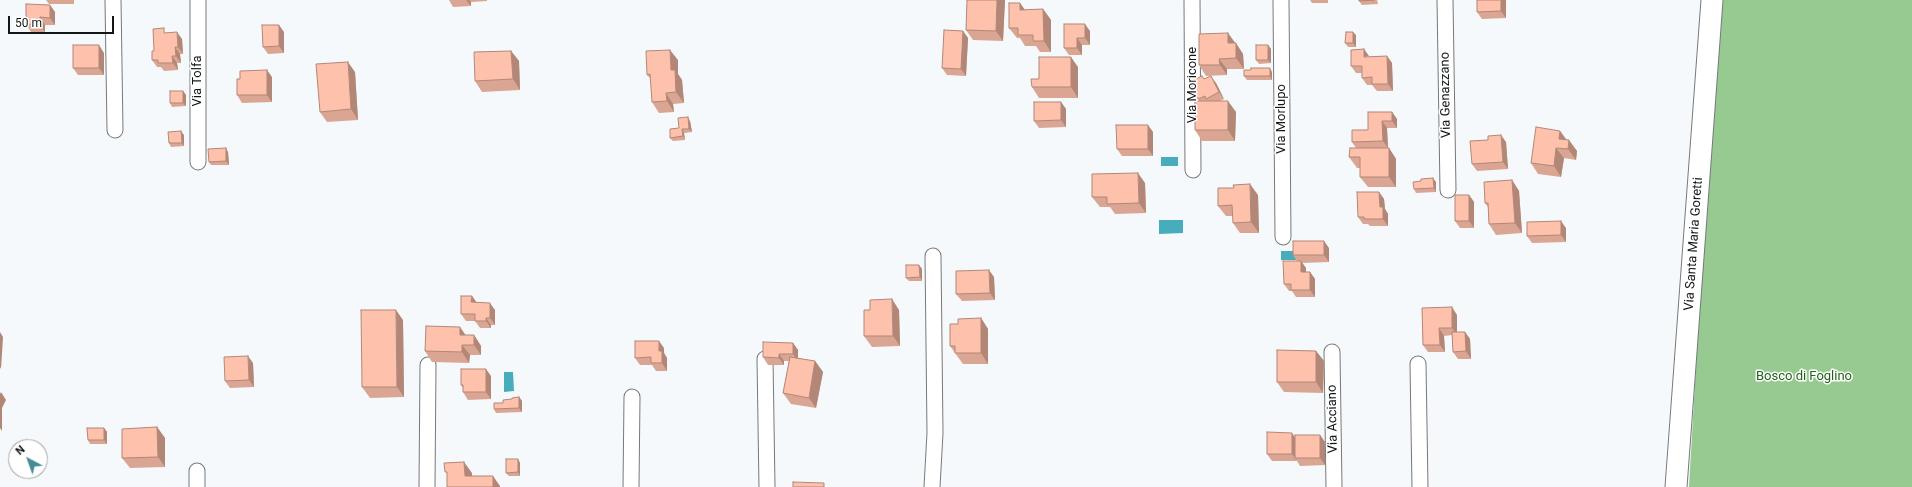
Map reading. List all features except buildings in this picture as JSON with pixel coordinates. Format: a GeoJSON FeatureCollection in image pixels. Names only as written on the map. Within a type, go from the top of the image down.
{"type":"FeatureCollection","features":[{"type":"Feature","properties":{"kind":"main road","name":"Via Santa Maria Goretti"},"geometry":{"type":"LineString","coordinates":[[1676,487],[1712,0]]}},
{"type":"Feature","properties":{"kind":"street"},"geometry":{"type":"LineString","coordinates":[[113,0],[115,130]]}},
{"type":"Feature","properties":{"kind":"street","name":"Via Tolfa"},"geometry":{"type":"LineString","coordinates":[[198,0],[198,162]]}},
{"type":"Feature","properties":{"kind":"street","name":"Via Moricone"},"geometry":{"type":"LineString","coordinates":[[1192,0],[1193,170]]}},
{"type":"Feature","properties":{"kind":"street","name":"Via Morlupo"},"geometry":{"type":"LineString","coordinates":[[1281,0],[1283,237]]}},
{"type":"Feature","properties":{"kind":"street","name":"Via Genazzano"},"geometry":{"type":"LineString","coordinates":[[1445,0],[1448,190]]}},
{"type":"Feature","properties":{"kind":"street"},"geometry":{"type":"LineString","coordinates":[[932,487],[935,433],[933,256]]}},
{"type":"Feature","properties":{"kind":"street","name":"Via Acciano"},"geometry":{"type":"LineString","coordinates":[[1332,352],[1334,487]]}},
{"type":"Feature","properties":{"kind":"street"},"geometry":{"type":"LineString","coordinates":[[765,359],[768,487]]}},
{"type":"Feature","properties":{"kind":"street"},"geometry":{"type":"LineString","coordinates":[[1418,364],[1420,487]]}},
{"type":"Feature","properties":{"kind":"street"},"geometry":{"type":"LineString","coordinates":[[427,487],[428,365]]}},
{"type":"Feature","properties":{"kind":"street"},"geometry":{"type":"LineString","coordinates":[[631,487],[632,397]]}},
{"type":"Feature","properties":{"kind":"street"},"geometry":{"type":"LineString","coordinates":[[197,471],[197,487]]}},
{"type":"Feature","properties":{"kind":"green space","name":"Bosco di Foglino"},"geometry":{"type":"Polygon","coordinates":[[[1717,0],[1912,0],[1912,487],[1689,487],[1717,0]]]}},
{"type":"Feature","properties":{"kind":"water"},"geometry":{"type":"Polygon","coordinates":[[[1161,157],[1178,157],[1178,166],[1161,166],[1161,157]]]}},
{"type":"Feature","properties":{"kind":"water"},"geometry":{"type":"Polygon","coordinates":[[[1159,220],[1183,220],[1183,233],[1159,234],[1159,220]]]}},
{"type":"Feature","properties":{"kind":"water"},"geometry":{"type":"Polygon","coordinates":[[[1281,251],[1296,251],[1296,260],[1281,260],[1281,251]]]}},
{"type":"Feature","properties":{"kind":"water"},"geometry":{"type":"Polygon","coordinates":[[[504,372],[513,372],[514,391],[504,392],[504,372]]]}}]}
